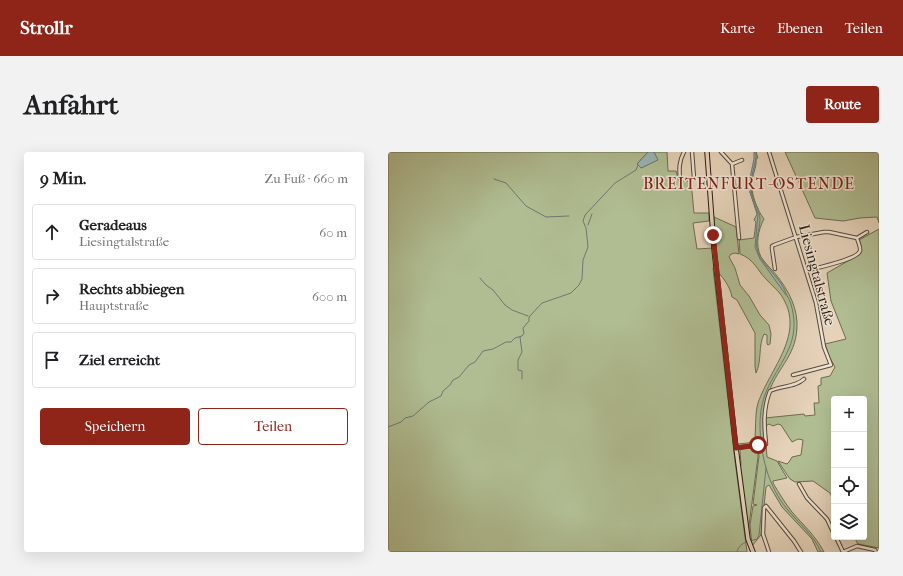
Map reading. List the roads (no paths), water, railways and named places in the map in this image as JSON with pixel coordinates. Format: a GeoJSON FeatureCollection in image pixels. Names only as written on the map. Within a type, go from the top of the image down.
{"type":"FeatureCollection","features":[{"type":"Feature","properties":{"kind":"main road"},"geometry":{"type":"LineString","coordinates":[[707,152],[714,249],[736,448],[751,552]]}},
{"type":"Feature","properties":{"kind":"street"},"geometry":{"type":"LineString","coordinates":[[680,179],[679,168],[684,152]]}},
{"type":"Feature","properties":{"kind":"street"},"geometry":{"type":"LineString","coordinates":[[692,152],[694,178]]}},
{"type":"Feature","properties":{"kind":"street"},"geometry":{"type":"LineString","coordinates":[[721,152],[732,164],[739,238]]}},
{"type":"Feature","properties":{"kind":"street","name":"Liesingtalstraße"},"geometry":{"type":"LineString","coordinates":[[769,152],[816,303],[824,347],[831,365],[793,375]]}},
{"type":"Feature","properties":{"kind":"street"},"geometry":{"type":"LineString","coordinates":[[732,164],[742,160]]}},
{"type":"Feature","properties":{"kind":"street"},"geometry":{"type":"LineString","coordinates":[[775,269],[772,246],[774,245],[796,237],[829,232],[858,238],[867,232]]}},
{"type":"Feature","properties":{"kind":"street"},"geometry":{"type":"LineString","coordinates":[[806,271],[820,266],[838,263],[858,254],[860,249],[858,238]]}},
{"type":"Feature","properties":{"kind":"street"},"geometry":{"type":"LineString","coordinates":[[736,448],[766,444],[764,414],[770,391],[800,382],[804,379]]}},
{"type":"Feature","properties":{"kind":"street"},"geometry":{"type":"LineString","coordinates":[[798,484],[807,498],[827,519],[831,528]]}},
{"type":"Feature","properties":{"kind":"street"},"geometry":{"type":"LineString","coordinates":[[769,552],[763,534],[764,508],[766,506],[801,552]]}},
{"type":"Feature","properties":{"kind":"street"},"geometry":{"type":"LineString","coordinates":[[837,540],[842,552],[857,546],[875,550],[876,552]]}},
{"type":"Feature","properties":{"kind":"water"},"geometry":{"type":"Polygon","coordinates":[[[648,152],[654,152],[658,160],[641,168],[637,164],[648,152]]]}},
{"type":"Feature","properties":{"kind":"water"},"geometry":{"type":"Polygon","coordinates":[[[754,152],[756,152],[756,157],[751,178],[751,186],[752,194],[760,215],[757,250],[762,260],[779,280],[785,290],[786,295],[760,259],[755,247],[758,214],[748,187],[754,152]]]}},
{"type":"Feature","properties":{"kind":"waterway"},"geometry":{"type":"LineString","coordinates":[[388,427],[401,422],[405,418],[413,416],[429,402],[441,396],[443,391],[453,380],[459,377],[469,365],[475,362],[483,351],[493,349],[522,336],[524,333],[523,328],[529,321],[529,317],[542,303],[571,293],[579,285],[582,279],[583,260],[588,247],[586,228],[583,221],[585,215],[615,183],[636,170],[638,165]]}},
{"type":"Feature","properties":{"kind":"waterway"},"geometry":{"type":"LineString","coordinates":[[494,179],[506,183],[526,206],[546,217],[569,216]]}},
{"type":"Feature","properties":{"kind":"waterway"},"geometry":{"type":"LineString","coordinates":[[588,225],[592,214]]}},
{"type":"Feature","properties":{"kind":"waterway"},"geometry":{"type":"LineString","coordinates":[[480,278],[493,290],[505,305],[512,310],[528,316]]}},
{"type":"Feature","properties":{"kind":"waterway"},"geometry":{"type":"LineString","coordinates":[[786,294],[790,301],[793,313],[793,335],[786,354],[763,400],[760,420],[760,435],[766,469],[780,500],[806,529],[821,552]]}},
{"type":"Feature","properties":{"kind":"waterway"},"geometry":{"type":"LineString","coordinates":[[520,337],[522,352],[518,360],[518,370],[522,371],[522,379]]}},
{"type":"Feature","properties":{"kind":"waterway"},"geometry":{"type":"LineString","coordinates":[[750,541],[757,539],[759,535],[766,468]]}},
{"type":"Feature","properties":{"kind":"waterway"},"geometry":{"type":"LineString","coordinates":[[737,552],[738,548],[743,543],[747,542]]}},
{"type":"Feature","properties":{"kind":"district","name":"BREITENFURT-OSTENDE"},"geometry":{"type":"Point","coordinates":[749,183]}}]}
